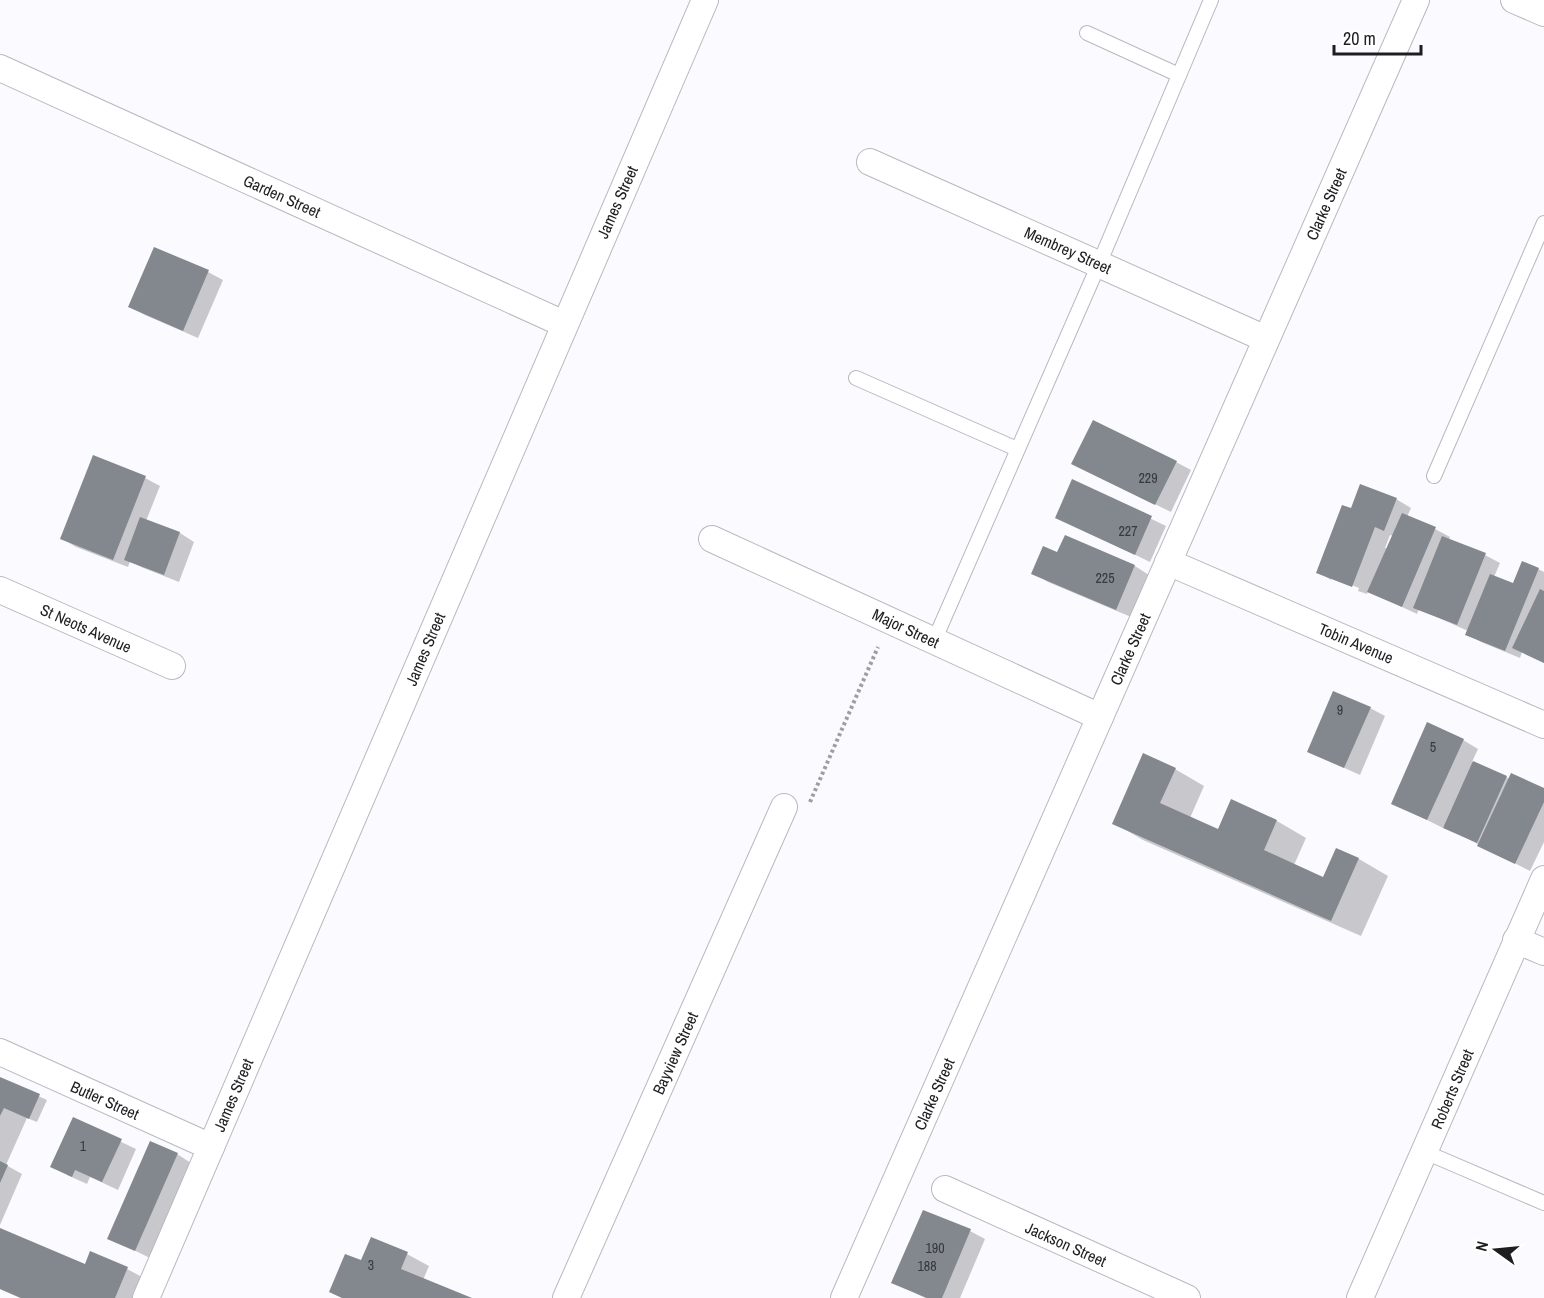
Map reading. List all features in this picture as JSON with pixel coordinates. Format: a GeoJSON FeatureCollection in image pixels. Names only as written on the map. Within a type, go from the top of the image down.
{"type":"FeatureCollection","features":[{"type":"Feature","properties":{"kind":"street","name":"James Street"},"geometry":{"type":"LineString","coordinates":[[146,1298],[705,0]]}},
{"type":"Feature","properties":{"kind":"street","name":"Clarke Street"},"geometry":{"type":"LineString","coordinates":[[844,1298],[1416,0]]}},
{"type":"Feature","properties":{"kind":"street"},"geometry":{"type":"LineString","coordinates":[[1514,0],[1544,13]]}},
{"type":"Feature","properties":{"kind":"street","name":"Garden Street"},"geometry":{"type":"LineString","coordinates":[[0,68],[564,324]]}},
{"type":"Feature","properties":{"kind":"street","name":"Membrey Street"},"geometry":{"type":"LineString","coordinates":[[870,162],[1266,339]]}},
{"type":"Feature","properties":{"kind":"street","name":"Major Street"},"geometry":{"type":"LineString","coordinates":[[712,539],[1100,717]]}},
{"type":"Feature","properties":{"kind":"street","name":"Tobin Avenue"},"geometry":{"type":"LineString","coordinates":[[1168,562],[1544,724]]}},
{"type":"Feature","properties":{"kind":"street","name":"St Neots Avenue"},"geometry":{"type":"LineString","coordinates":[[0,590],[172,666]]}},
{"type":"Feature","properties":{"kind":"street","name":"Bayview Street"},"geometry":{"type":"LineString","coordinates":[[566,1298],[795,809]]}},
{"type":"Feature","properties":{"kind":"street","name":"Roberts Street"},"geometry":{"type":"LineString","coordinates":[[1360,1298],[1544,879]]}},
{"type":"Feature","properties":{"kind":"street"},"geometry":{"type":"LineString","coordinates":[[1516,940],[1544,952]]}},
{"type":"Feature","properties":{"kind":"street","name":"Butler Street"},"geometry":{"type":"LineString","coordinates":[[0,1052],[210,1147]]}},
{"type":"Feature","properties":{"kind":"street","name":"Jackson Street"},"geometry":{"type":"LineString","coordinates":[[945,1190],[1187,1298]]}},
{"type":"Feature","properties":{"kind":"lane"},"geometry":{"type":"LineString","coordinates":[[934,641],[1099,264],[1211,0]]}},
{"type":"Feature","properties":{"kind":"lane"},"geometry":{"type":"LineString","coordinates":[[1087,33],[1179,75]]}},
{"type":"Feature","properties":{"kind":"lane"},"geometry":{"type":"LineString","coordinates":[[1434,476],[1544,223]]}},
{"type":"Feature","properties":{"kind":"lane"},"geometry":{"type":"LineString","coordinates":[[856,378],[1017,449]]}},
{"type":"Feature","properties":{"kind":"lane"},"geometry":{"type":"LineString","coordinates":[[1425,1152],[1544,1203]]}},
{"type":"Feature","properties":{"kind":"path"},"geometry":{"type":"LineString","coordinates":[[795,809],[878,647]]}},
{"type":"Feature","properties":{"kind":"building"},"geometry":{"type":"Polygon","coordinates":[[[154,247],[209,270],[183,331],[128,307],[154,247]]]}},
{"type":"Feature","properties":{"kind":"building"},"geometry":{"type":"Polygon","coordinates":[[[1093,420],[1177,461],[1155,505],[1071,464],[1093,420]]]}},
{"type":"Feature","properties":{"kind":"building"},"geometry":{"type":"Polygon","coordinates":[[[93,455],[146,476],[113,560],[60,539],[93,455]]]}},
{"type":"Feature","properties":{"kind":"building"},"geometry":{"type":"Polygon","coordinates":[[[1072,479],[1152,516],[1135,555],[1055,518],[1072,479]]]}},
{"type":"Feature","properties":{"kind":"building"},"geometry":{"type":"Polygon","coordinates":[[[1360,484],[1397,498],[1384,531],[1375,527],[1352,587],[1316,573],[1342,505],[1351,508],[1360,484]]]}},
{"type":"Feature","properties":{"kind":"building"},"geometry":{"type":"Polygon","coordinates":[[[1402,513],[1436,527],[1402,607],[1367,592],[1402,513]]]}},
{"type":"Feature","properties":{"kind":"building"},"geometry":{"type":"Polygon","coordinates":[[[140,517],[180,532],[164,575],[124,560],[140,517]]]}},
{"type":"Feature","properties":{"kind":"building"},"geometry":{"type":"Polygon","coordinates":[[[1065,535],[1135,565],[1116,610],[1031,574],[1043,546],[1057,552],[1065,535]]]}},
{"type":"Feature","properties":{"kind":"building"},"geometry":{"type":"Polygon","coordinates":[[[1442,536],[1486,553],[1457,625],[1413,608],[1442,536]]]}},
{"type":"Feature","properties":{"kind":"building"},"geometry":{"type":"Polygon","coordinates":[[[1522,561],[1539,568],[1505,651],[1465,635],[1490,574],[1513,583],[1522,561]]]}},
{"type":"Feature","properties":{"kind":"building"},"geometry":{"type":"Polygon","coordinates":[[[1540,589],[1544,591],[1544,663],[1512,648],[1540,589]]]}},
{"type":"Feature","properties":{"kind":"building"},"geometry":{"type":"Polygon","coordinates":[[[1333,691],[1371,707],[1344,768],[1307,752],[1333,691]]]}},
{"type":"Feature","properties":{"kind":"building"},"geometry":{"type":"Polygon","coordinates":[[[1427,722],[1464,739],[1427,820],[1391,804],[1427,722]]]}},
{"type":"Feature","properties":{"kind":"building"},"geometry":{"type":"Polygon","coordinates":[[[1143,753],[1176,768],[1160,803],[1218,829],[1231,799],[1277,820],[1264,850],[1323,877],[1336,848],[1359,858],[1331,921],[1112,824],[1143,753]]]}},
{"type":"Feature","properties":{"kind":"building"},"geometry":{"type":"Polygon","coordinates":[[[1473,761],[1507,776],[1477,843],[1443,828],[1473,761]]]}},
{"type":"Feature","properties":{"kind":"building"},"geometry":{"type":"Polygon","coordinates":[[[1511,773],[1544,788],[1544,802],[1515,864],[1477,846],[1511,773]]]}},
{"type":"Feature","properties":{"kind":"building"},"geometry":{"type":"Polygon","coordinates":[[[0,1077],[40,1094],[29,1119],[4,1108],[0,1116],[0,1077]]]}},
{"type":"Feature","properties":{"kind":"building"},"geometry":{"type":"Polygon","coordinates":[[[73,1117],[122,1139],[102,1182],[75,1170],[72,1177],[50,1167],[73,1117]]]}},
{"type":"Feature","properties":{"kind":"building"},"geometry":{"type":"Polygon","coordinates":[[[150,1141],[178,1153],[135,1251],[107,1239],[150,1141]]]}},
{"type":"Feature","properties":{"kind":"building"},"geometry":{"type":"Polygon","coordinates":[[[0,1161],[8,1165],[0,1183],[0,1161]]]}},
{"type":"Feature","properties":{"kind":"building"},"geometry":{"type":"Polygon","coordinates":[[[923,1210],[971,1229],[942,1298],[927,1298],[891,1283],[923,1210]]]}},
{"type":"Feature","properties":{"kind":"building"},"geometry":{"type":"Polygon","coordinates":[[[0,1228],[85,1264],[90,1251],[128,1267],[115,1298],[21,1298],[0,1289],[0,1228]]]}},
{"type":"Feature","properties":{"kind":"building"},"geometry":{"type":"Polygon","coordinates":[[[371,1237],[408,1252],[401,1269],[472,1298],[342,1298],[329,1292],[345,1254],[361,1260],[371,1237]]]}}]}
